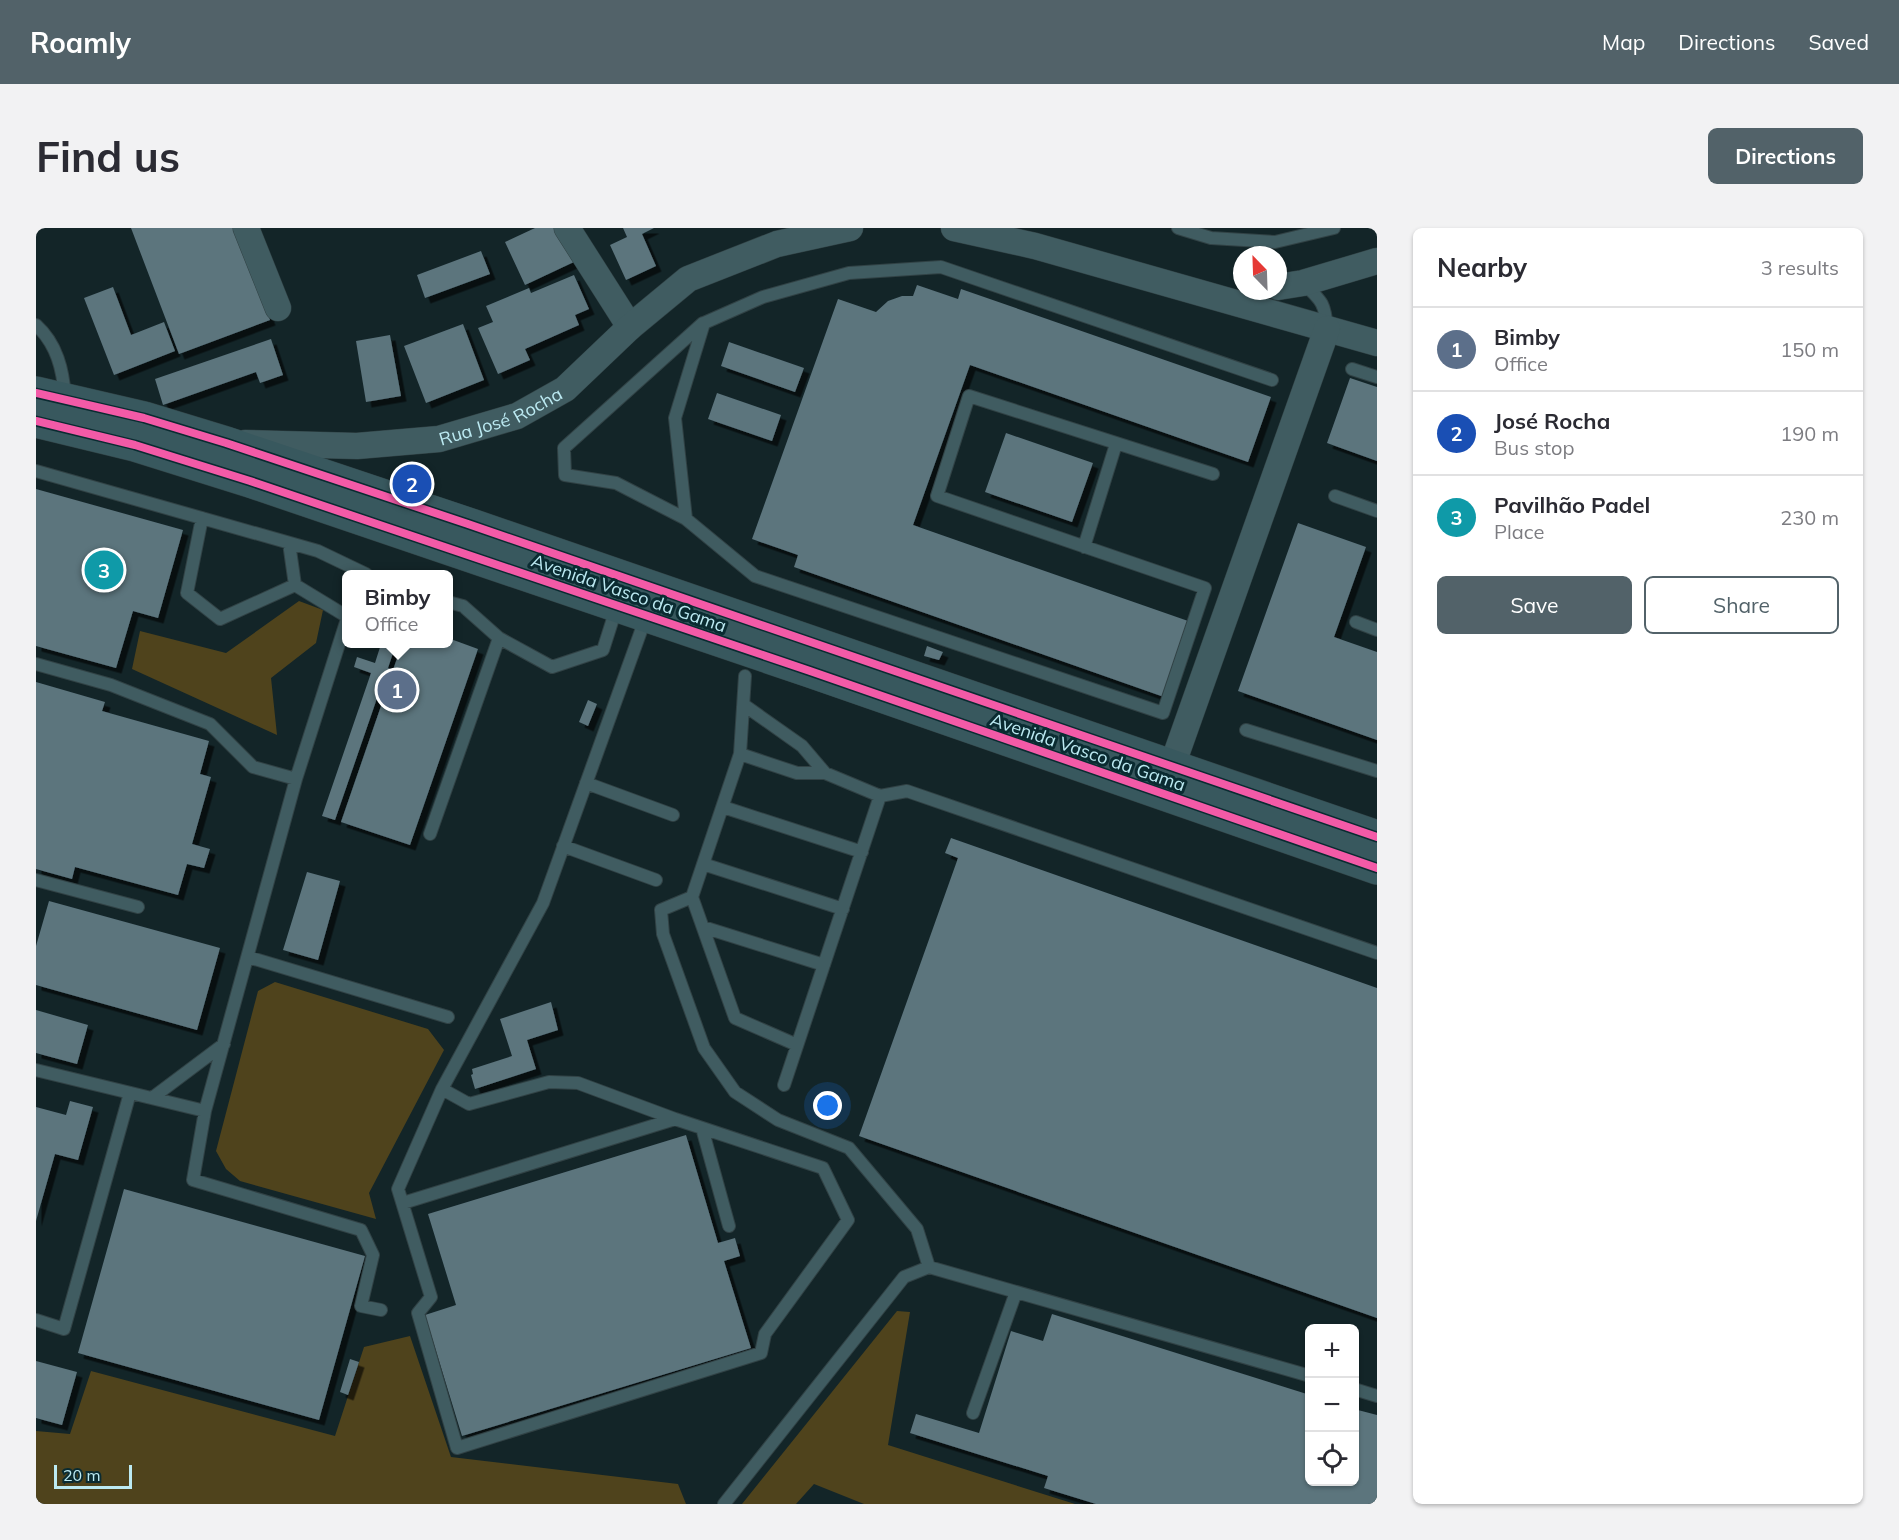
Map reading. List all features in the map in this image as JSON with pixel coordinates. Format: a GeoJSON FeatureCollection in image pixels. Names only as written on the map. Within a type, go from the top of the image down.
{"type":"FeatureCollection","features":[{"type":"Feature","properties":{"kind":"main road","name":"Avenida Vasco da Gama"},"geometry":{"type":"LineString","coordinates":[[51,396],[144,418],[226,443],[1173,766],[1322,833],[1377,868]]}},
{"type":"Feature","properties":{"kind":"main road","name":"Avenida Vasco da Gama"},"geometry":{"type":"LineString","coordinates":[[36,421],[135,445],[250,481],[632,610],[1322,833],[1377,837]]}},
{"type":"Feature","properties":{"kind":"street"},"geometry":{"type":"LineString","coordinates":[[246,228],[278,308]]}},
{"type":"Feature","properties":{"kind":"street"},"geometry":{"type":"LineString","coordinates":[[567,228],[630,327]]}},
{"type":"Feature","properties":{"kind":"street","name":"Rua José Rocha"},"geometry":{"type":"LineString","coordinates":[[226,443],[357,446],[439,439],[516,416],[565,389],[630,327],[688,279],[777,244],[850,228]]}},
{"type":"Feature","properties":{"kind":"street"},"geometry":{"type":"LineString","coordinates":[[954,228],[1035,246],[1201,293],[1326,319],[1377,343]]}},
{"type":"Feature","properties":{"kind":"street"},"geometry":{"type":"LineString","coordinates":[[1290,285],[1377,261]]}},
{"type":"Feature","properties":{"kind":"street"},"geometry":{"type":"LineString","coordinates":[[1201,293],[1233,292]]}},
{"type":"Feature","properties":{"kind":"street"},"geometry":{"type":"LineString","coordinates":[[1173,766],[1326,319]]}},
{"type":"Feature","properties":{"kind":"lane"},"geometry":{"type":"LineString","coordinates":[[1178,228],[1211,238],[1275,242],[1334,228]]}},
{"type":"Feature","properties":{"kind":"lane"},"geometry":{"type":"LineString","coordinates":[[1213,474],[969,396],[937,496],[1205,588],[1163,713],[755,576],[686,519],[616,483],[565,475],[564,448],[704,322],[763,297],[849,273],[941,267],[1272,380]]}},
{"type":"Feature","properties":{"kind":"lane"},"geometry":{"type":"LineString","coordinates":[[1290,285],[1317,297],[1326,319]]}},
{"type":"Feature","properties":{"kind":"lane"},"geometry":{"type":"LineString","coordinates":[[686,519],[675,417],[704,322]]}},
{"type":"Feature","properties":{"kind":"lane"},"geometry":{"type":"LineString","coordinates":[[36,325],[48,339],[63,370],[51,396]]}},
{"type":"Feature","properties":{"kind":"lane"},"geometry":{"type":"LineString","coordinates":[[1352,369],[1377,377]]}},
{"type":"Feature","properties":{"kind":"lane"},"geometry":{"type":"LineString","coordinates":[[1084,547],[1116,444]]}},
{"type":"Feature","properties":{"kind":"lane"},"geometry":{"type":"LineString","coordinates":[[36,471],[318,551],[358,570]]}},
{"type":"Feature","properties":{"kind":"lane"},"geometry":{"type":"LineString","coordinates":[[1335,496],[1377,511]]}},
{"type":"Feature","properties":{"kind":"lane"},"geometry":{"type":"LineString","coordinates":[[202,518],[186,593],[220,619],[296,585]]}},
{"type":"Feature","properties":{"kind":"lane"},"geometry":{"type":"LineString","coordinates":[[290,543],[296,585]]}},
{"type":"Feature","properties":{"kind":"lane"},"geometry":{"type":"LineString","coordinates":[[296,585],[342,614]]}},
{"type":"Feature","properties":{"kind":"lane"},"geometry":{"type":"LineString","coordinates":[[453,603],[463,606],[499,638],[552,667],[603,650],[632,610]]}},
{"type":"Feature","properties":{"kind":"lane"},"geometry":{"type":"LineString","coordinates":[[442,1089],[468,1104],[549,1082],[578,1083],[675,1119],[823,1168],[848,1220],[765,1334],[761,1353],[457,1448],[418,1313],[431,1297],[398,1189],[442,1089],[543,903],[586,783],[632,610]]}},
{"type":"Feature","properties":{"kind":"lane"},"geometry":{"type":"LineString","coordinates":[[1356,622],[1377,630]]}},
{"type":"Feature","properties":{"kind":"lane"},"geometry":{"type":"LineString","coordinates":[[342,635],[296,779],[205,1111],[193,1180],[361,1230],[373,1255],[361,1306],[381,1310]]}},
{"type":"Feature","properties":{"kind":"lane"},"geometry":{"type":"LineString","coordinates":[[430,834],[499,638]]}},
{"type":"Feature","properties":{"kind":"lane"},"geometry":{"type":"LineString","coordinates":[[36,664],[111,685],[210,724],[253,767],[296,779]]}},
{"type":"Feature","properties":{"kind":"lane"},"geometry":{"type":"LineString","coordinates":[[745,676],[740,754],[692,897],[735,1018],[797,1045]]}},
{"type":"Feature","properties":{"kind":"lane"},"geometry":{"type":"LineString","coordinates":[[744,705],[802,746],[825,773]]}},
{"type":"Feature","properties":{"kind":"lane"},"geometry":{"type":"LineString","coordinates":[[1246,730],[1377,771]]}},
{"type":"Feature","properties":{"kind":"lane"},"geometry":{"type":"LineString","coordinates":[[740,754],[797,773],[825,773],[880,796],[907,791],[1377,953]]}},
{"type":"Feature","properties":{"kind":"lane"},"geometry":{"type":"LineString","coordinates":[[586,783],[673,815]]}},
{"type":"Feature","properties":{"kind":"lane"},"geometry":{"type":"LineString","coordinates":[[784,1085],[880,796]]}},
{"type":"Feature","properties":{"kind":"lane"},"geometry":{"type":"LineString","coordinates":[[723,807],[861,852]]}},
{"type":"Feature","properties":{"kind":"lane"},"geometry":{"type":"LineString","coordinates":[[563,846],[656,880]]}},
{"type":"Feature","properties":{"kind":"lane"},"geometry":{"type":"LineString","coordinates":[[704,864],[843,909]]}},
{"type":"Feature","properties":{"kind":"lane"},"geometry":{"type":"LineString","coordinates":[[36,880],[138,906]]}},
{"type":"Feature","properties":{"kind":"lane"},"geometry":{"type":"LineString","coordinates":[[692,897],[661,910],[663,934],[704,1048],[735,1092],[778,1120],[849,1148],[917,1229],[929,1267]]}},
{"type":"Feature","properties":{"kind":"lane"},"geometry":{"type":"LineString","coordinates":[[703,927],[824,965]]}},
{"type":"Feature","properties":{"kind":"lane"},"geometry":{"type":"LineString","coordinates":[[248,957],[448,1017]]}},
{"type":"Feature","properties":{"kind":"lane"},"geometry":{"type":"LineString","coordinates":[[152,1098],[224,1044]]}},
{"type":"Feature","properties":{"kind":"lane"},"geometry":{"type":"LineString","coordinates":[[36,1070],[205,1111]]}},
{"type":"Feature","properties":{"kind":"lane"},"geometry":{"type":"LineString","coordinates":[[36,1320],[64,1329],[130,1093]]}},
{"type":"Feature","properties":{"kind":"lane"},"geometry":{"type":"LineString","coordinates":[[403,1203],[675,1119]]}},
{"type":"Feature","properties":{"kind":"lane"},"geometry":{"type":"LineString","coordinates":[[702,1128],[729,1226]]}},
{"type":"Feature","properties":{"kind":"lane"},"geometry":{"type":"LineString","coordinates":[[724,1504],[904,1277],[929,1267],[1305,1375]]}},
{"type":"Feature","properties":{"kind":"lane"},"geometry":{"type":"LineString","coordinates":[[973,1413],[1016,1292]]}},
{"type":"Feature","properties":{"kind":"lane"},"geometry":{"type":"LineString","coordinates":[[1359,1391],[1377,1396]]}},
{"type":"Feature","properties":{"kind":"shaded area"},"geometry":{"type":"Polygon","coordinates":[[[299,601],[323,610],[316,643],[271,678],[277,735],[132,669],[140,631],[226,653],[299,601]]]}},
{"type":"Feature","properties":{"kind":"shaded area"},"geometry":{"type":"Polygon","coordinates":[[[275,982],[428,1029],[444,1050],[369,1193],[376,1219],[240,1181],[226,1169],[216,1151],[258,991],[275,982]]]}},
{"type":"Feature","properties":{"kind":"shaded area"},"geometry":{"type":"Polygon","coordinates":[[[897,1311],[910,1312],[888,1445],[1075,1504],[864,1504],[814,1484],[796,1504],[742,1504],[897,1311]]]}},
{"type":"Feature","properties":{"kind":"shaded area"},"geometry":{"type":"Polygon","coordinates":[[[410,1336],[451,1457],[678,1484],[686,1504],[36,1504],[36,1431],[70,1434],[91,1371],[335,1436],[364,1347],[410,1336]]]}},
{"type":"Feature","properties":{"kind":"building"},"geometry":{"type":"Polygon","coordinates":[[[131,228],[236,228],[270,320],[179,354],[131,228]]]}},
{"type":"Feature","properties":{"kind":"building"},"geometry":{"type":"Polygon","coordinates":[[[535,228],[560,228],[576,261],[525,285],[505,242],[535,228]]]}},
{"type":"Feature","properties":{"kind":"building"},"geometry":{"type":"Polygon","coordinates":[[[623,228],[654,228],[642,234],[656,266],[626,280],[610,245],[627,237],[623,228]]]}},
{"type":"Feature","properties":{"kind":"building"},"geometry":{"type":"Polygon","coordinates":[[[481,251],[490,274],[425,298],[417,275],[481,251]]]}},
{"type":"Feature","properties":{"kind":"building"},"geometry":{"type":"Polygon","coordinates":[[[574,275],[589,309],[575,315],[579,325],[525,349],[530,360],[498,374],[478,328],[493,322],[486,306],[529,288],[531,293],[574,275]]]}},
{"type":"Feature","properties":{"kind":"building"},"geometry":{"type":"Polygon","coordinates":[[[917,285],[958,299],[961,289],[1271,397],[1248,462],[970,365],[913,525],[1191,622],[1164,697],[794,567],[798,555],[752,539],[838,299],[876,312],[888,301],[902,296],[913,296],[917,285]]]}},
{"type":"Feature","properties":{"kind":"building"},"geometry":{"type":"Polygon","coordinates":[[[113,287],[131,335],[164,322],[175,351],[114,375],[84,298],[113,287]]]}},
{"type":"Feature","properties":{"kind":"building"},"geometry":{"type":"Polygon","coordinates":[[[463,324],[484,380],[426,403],[404,346],[463,324]]]}},
{"type":"Feature","properties":{"kind":"building"},"geometry":{"type":"Polygon","coordinates":[[[390,335],[401,396],[366,402],[356,341],[390,335]]]}},
{"type":"Feature","properties":{"kind":"building"},"geometry":{"type":"Polygon","coordinates":[[[271,339],[283,375],[260,383],[256,372],[163,405],[155,379],[271,339]]]}},
{"type":"Feature","properties":{"kind":"building"},"geometry":{"type":"Polygon","coordinates":[[[729,342],[804,368],[795,392],[721,366],[729,342]]]}},
{"type":"Feature","properties":{"kind":"building"},"geometry":{"type":"Polygon","coordinates":[[[1350,378],[1377,387],[1377,461],[1327,443],[1350,378]]]}},
{"type":"Feature","properties":{"kind":"building"},"geometry":{"type":"Polygon","coordinates":[[[717,393],[781,415],[772,441],[708,419],[717,393]]]}},
{"type":"Feature","properties":{"kind":"building"},"geometry":{"type":"Polygon","coordinates":[[[1006,433],[1093,463],[1072,522],[985,492],[1006,433]]]}},
{"type":"Feature","properties":{"kind":"building"},"geometry":{"type":"Polygon","coordinates":[[[36,489],[183,530],[158,618],[133,611],[116,668],[36,646],[36,489]]]}},
{"type":"Feature","properties":{"kind":"building"},"geometry":{"type":"Polygon","coordinates":[[[1298,523],[1366,547],[1334,637],[1377,652],[1377,740],[1238,691],[1298,523]]]}},
{"type":"Feature","properties":{"kind":"building"},"geometry":{"type":"Polygon","coordinates":[[[453,640],[478,649],[410,845],[341,822],[390,680],[384,678],[335,820],[322,816],[371,673],[354,667],[357,657],[375,663],[380,648],[395,648],[388,668],[393,670],[401,648],[453,648],[453,640]]]}},
{"type":"Feature","properties":{"kind":"building"},"geometry":{"type":"Polygon","coordinates":[[[927,646],[943,652],[939,660],[924,656],[927,646]]]}},
{"type":"Feature","properties":{"kind":"building"},"geometry":{"type":"Polygon","coordinates":[[[36,682],[105,702],[102,711],[209,741],[200,774],[211,777],[192,844],[210,849],[204,868],[187,864],[178,895],[75,867],[72,879],[36,869],[36,682]]]}},
{"type":"Feature","properties":{"kind":"building"},"geometry":{"type":"Polygon","coordinates":[[[588,700],[597,704],[588,726],[579,722],[588,700]]]}},
{"type":"Feature","properties":{"kind":"building"},"geometry":{"type":"Polygon","coordinates":[[[951,838],[1377,988],[1377,1318],[859,1136],[958,858],[945,853],[951,838]]]}},
{"type":"Feature","properties":{"kind":"building"},"geometry":{"type":"Polygon","coordinates":[[[307,872],[340,881],[318,960],[283,950],[307,872]]]}},
{"type":"Feature","properties":{"kind":"building"},"geometry":{"type":"Polygon","coordinates":[[[49,901],[220,948],[197,1030],[36,985],[36,946],[49,901]]]}},
{"type":"Feature","properties":{"kind":"building"},"geometry":{"type":"Polygon","coordinates":[[[551,1002],[558,1030],[527,1040],[536,1069],[475,1089],[471,1075],[473,1074],[472,1069],[512,1056],[500,1019],[551,1002]]]}},
{"type":"Feature","properties":{"kind":"building"},"geometry":{"type":"Polygon","coordinates":[[[36,1010],[88,1025],[77,1064],[36,1053],[36,1010]]]}},
{"type":"Feature","properties":{"kind":"building"},"geometry":{"type":"Polygon","coordinates":[[[70,1101],[93,1107],[78,1160],[55,1154],[36,1221],[36,1107],[66,1115],[70,1101]]]}},
{"type":"Feature","properties":{"kind":"building"},"geometry":{"type":"Polygon","coordinates":[[[686,1135],[718,1243],[735,1238],[740,1256],[724,1261],[751,1348],[462,1436],[425,1315],[456,1305],[428,1214],[686,1135]]]}},
{"type":"Feature","properties":{"kind":"building"},"geometry":{"type":"Polygon","coordinates":[[[124,1189],[365,1256],[319,1420],[78,1353],[124,1189]]]}},
{"type":"Feature","properties":{"kind":"building"},"geometry":{"type":"Polygon","coordinates":[[[1052,1314],[1305,1393],[1305,1486],[1359,1486],[1359,1410],[1377,1415],[1377,1504],[1096,1504],[1044,1488],[1048,1476],[910,1433],[916,1414],[979,1433],[1011,1331],[1043,1341],[1052,1314]]]}},
{"type":"Feature","properties":{"kind":"building"},"geometry":{"type":"Polygon","coordinates":[[[350,1359],[359,1362],[348,1395],[340,1392],[350,1359]]]}},
{"type":"Feature","properties":{"kind":"building"},"geometry":{"type":"Polygon","coordinates":[[[36,1361],[77,1372],[62,1425],[36,1418],[36,1361]]]}},
{"type":"Feature","properties":{"kind":"cycle path"},"geometry":{"type":"LineString","coordinates":[[36,393],[144,418],[226,443],[1377,837]]}},
{"type":"Feature","properties":{"kind":"cycle path"},"geometry":{"type":"LineString","coordinates":[[36,421],[135,445],[250,481],[810,671],[1377,868]]}},
{"type":"Feature","properties":{"kind":"place","name":"José Rocha"},"geometry":{"type":"Point","coordinates":[412,484]}},
{"type":"Feature","properties":{"kind":"place","name":"Pavilhão Padel"},"geometry":{"type":"Point","coordinates":[104,570]}},
{"type":"Feature","properties":{"kind":"place","name":"Bimby"},"geometry":{"type":"Point","coordinates":[397,690]}}]}
